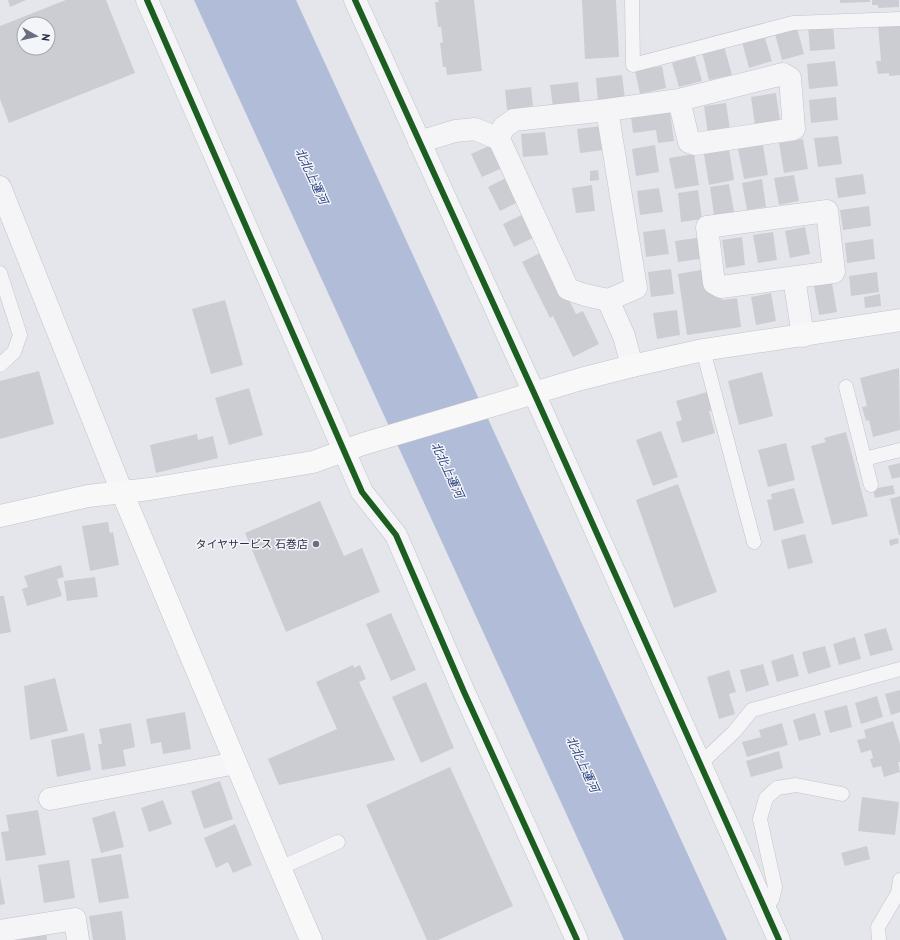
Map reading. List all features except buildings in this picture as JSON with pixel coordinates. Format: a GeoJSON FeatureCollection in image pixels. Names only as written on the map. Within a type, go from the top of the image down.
{"type":"FeatureCollection","features":[{"type":"Feature","properties":{"kind":"street"},"geometry":{"type":"LineString","coordinates":[[147,0],[327,410],[354,448],[362,492],[396,535],[464,692],[576,940]]}},
{"type":"Feature","properties":{"kind":"street"},"geometry":{"type":"LineString","coordinates":[[355,0],[534,393],[779,940]]}},
{"type":"Feature","properties":{"kind":"street"},"geometry":{"type":"LineString","coordinates":[[499,139],[503,128],[514,120],[607,110],[679,100],[783,74],[790,78],[794,129],[695,144],[689,142],[679,100]]}},
{"type":"Feature","properties":{"kind":"street"},"geometry":{"type":"LineString","coordinates":[[419,142],[455,131],[475,129],[499,139],[568,289],[585,295],[608,300],[636,288],[607,110]]}},
{"type":"Feature","properties":{"kind":"street"},"geometry":{"type":"LineString","coordinates":[[0,187],[122,492],[311,940]]}},
{"type":"Feature","properties":{"kind":"street"},"geometry":{"type":"LineString","coordinates":[[827,211],[834,272],[794,278],[721,287],[714,283],[707,227],[827,211]]}},
{"type":"Feature","properties":{"kind":"street"},"geometry":{"type":"LineString","coordinates":[[794,278],[803,336]]}},
{"type":"Feature","properties":{"kind":"street"},"geometry":{"type":"LineString","coordinates":[[608,300],[624,336],[632,366]]}},
{"type":"Feature","properties":{"kind":"street"},"geometry":{"type":"LineString","coordinates":[[0,516],[88,496],[313,462],[354,448],[581,379],[703,350],[803,336],[899,325]]}},
{"type":"Feature","properties":{"kind":"street"},"geometry":{"type":"LineString","coordinates":[[50,799],[236,763]]}},
{"type":"Feature","properties":{"kind":"street"},"geometry":{"type":"LineString","coordinates":[[0,931],[75,919],[78,940]]}},
{"type":"Feature","properties":{"kind":"lane"},"geometry":{"type":"LineString","coordinates":[[632,0],[633,64],[793,23],[900,19]]}},
{"type":"Feature","properties":{"kind":"lane"},"geometry":{"type":"LineString","coordinates":[[0,272],[20,335],[14,352],[0,365]]}},
{"type":"Feature","properties":{"kind":"lane"},"geometry":{"type":"LineString","coordinates":[[703,350],[754,542]]}},
{"type":"Feature","properties":{"kind":"lane"},"geometry":{"type":"LineString","coordinates":[[846,387],[871,485]]}},
{"type":"Feature","properties":{"kind":"lane"},"geometry":{"type":"LineString","coordinates":[[864,459],[900,450]]}},
{"type":"Feature","properties":{"kind":"lane"},"geometry":{"type":"LineString","coordinates":[[700,764],[734,732],[752,710],[900,669]]}},
{"type":"Feature","properties":{"kind":"lane"},"geometry":{"type":"LineString","coordinates":[[765,908],[772,900],[775,887],[760,819],[766,798],[777,788],[796,785],[842,794]]}},
{"type":"Feature","properties":{"kind":"lane"},"geometry":{"type":"LineString","coordinates":[[280,868],[338,842]]}},
{"type":"Feature","properties":{"kind":"lane"},"geometry":{"type":"LineString","coordinates":[[879,940],[878,927],[899,888]]}},
{"type":"Feature","properties":{"kind":"water","name":"北北上運河"},"geometry":{"type":"Polygon","coordinates":[[[194,0],[296,0],[727,940],[624,940],[194,0]]]}},
{"type":"Feature","properties":{"kind":"cycle path"},"geometry":{"type":"LineString","coordinates":[[147,0],[362,492],[396,535],[464,692],[577,940]]}},
{"type":"Feature","properties":{"kind":"cycle path"},"geometry":{"type":"LineString","coordinates":[[355,0],[534,393],[779,940]]}},
{"type":"Feature","properties":{"kind":"place","name":"タイヤサービス 石巻店"},"geometry":{"type":"Point","coordinates":[316,544]}}]}
